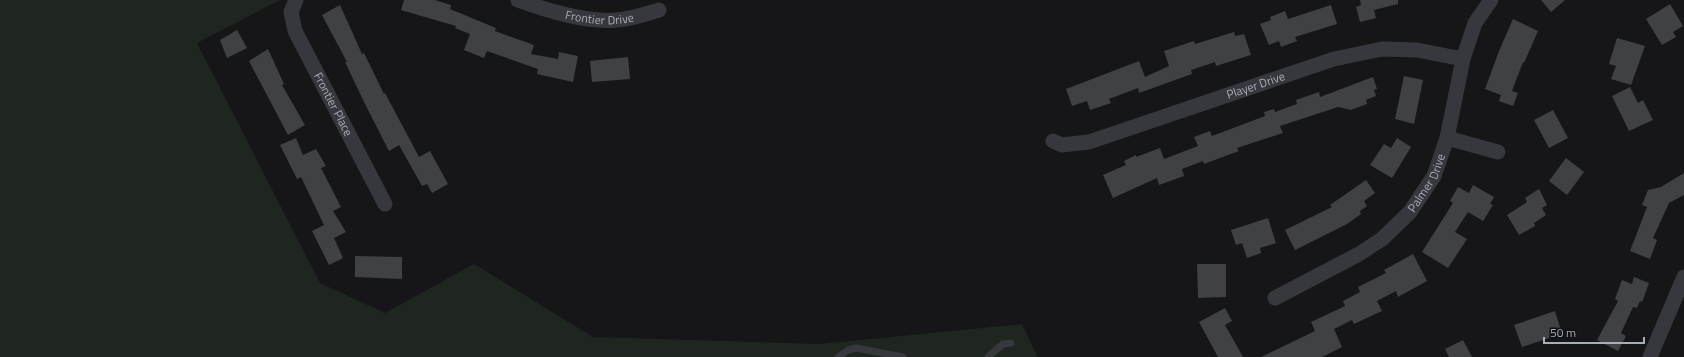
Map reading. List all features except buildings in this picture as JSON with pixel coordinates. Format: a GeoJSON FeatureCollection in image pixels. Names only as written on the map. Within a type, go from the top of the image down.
{"type":"FeatureCollection","features":[{"type":"Feature","properties":{"kind":"street","name":"Frontier Drive"},"geometry":{"type":"LineString","coordinates":[[518,0],[554,6],[588,18],[616,21],[659,10]]}},
{"type":"Feature","properties":{"kind":"street","name":"Palmer Drive"},"geometry":{"type":"LineString","coordinates":[[1274,298],[1359,254],[1382,239],[1410,212],[1434,176],[1447,138],[1463,59],[1475,23],[1491,0]]}},
{"type":"Feature","properties":{"kind":"street","name":"Frontier Place"},"geometry":{"type":"LineString","coordinates":[[295,1],[291,12],[295,31],[385,204]]}},
{"type":"Feature","properties":{"kind":"street","name":"Player Drive"},"geometry":{"type":"LineString","coordinates":[[1053,141],[1062,145],[1089,142],[1341,57],[1382,49],[1417,50],[1463,59]]}},
{"type":"Feature","properties":{"kind":"street"},"geometry":{"type":"LineString","coordinates":[[1447,138],[1498,152]]}},
{"type":"Feature","properties":{"kind":"street"},"geometry":{"type":"LineString","coordinates":[[1650,357],[1684,277]]}},
{"type":"Feature","properties":{"kind":"lane"},"geometry":{"type":"LineString","coordinates":[[988,357],[1003,344],[1011,343]]}},
{"type":"Feature","properties":{"kind":"lane"},"geometry":{"type":"LineString","coordinates":[[838,357],[848,350],[856,348],[903,357]]}},
{"type":"Feature","properties":{"kind":"shaded area"},"geometry":{"type":"Polygon","coordinates":[[[0,0],[280,0],[197,43],[320,283],[385,313],[474,264],[593,337],[819,344],[1022,324],[1038,357],[0,357],[0,0]]]}}]}
